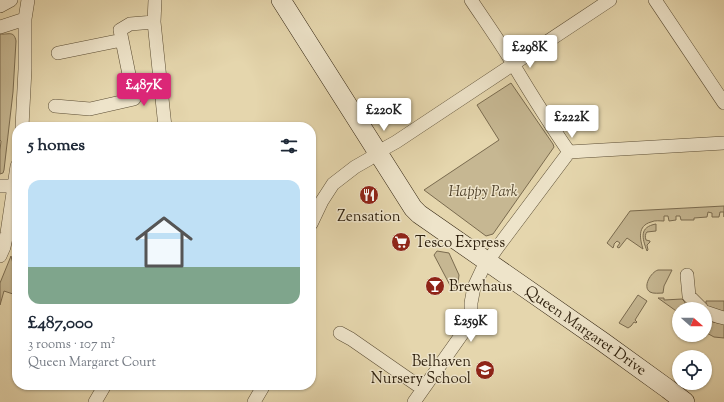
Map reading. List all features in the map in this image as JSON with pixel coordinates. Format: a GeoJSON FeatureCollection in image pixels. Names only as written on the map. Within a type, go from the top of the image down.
{"type":"FeatureCollection","features":[{"type":"Feature","properties":{"kind":"main road","name":"Queen Margaret Drive"},"geometry":{"type":"LineString","coordinates":[[281,0],[413,208],[419,214],[646,372],[685,402]]}},
{"type":"Feature","properties":{"kind":"street"},"geometry":{"type":"LineString","coordinates":[[0,6],[11,0]]}},
{"type":"Feature","properties":{"kind":"street"},"geometry":{"type":"LineString","coordinates":[[22,122],[25,69],[25,19],[28,0]]}},
{"type":"Feature","properties":{"kind":"street"},"geometry":{"type":"LineString","coordinates":[[155,0],[154,22],[164,122]]}},
{"type":"Feature","properties":{"kind":"street"},"geometry":{"type":"LineString","coordinates":[[471,0],[569,152]]}},
{"type":"Feature","properties":{"kind":"street"},"geometry":{"type":"LineString","coordinates":[[316,214],[333,184],[355,167],[396,142],[610,0]]}},
{"type":"Feature","properties":{"kind":"street"},"geometry":{"type":"LineString","coordinates":[[655,0],[724,103]]}},
{"type":"Feature","properties":{"kind":"street"},"geometry":{"type":"LineString","coordinates":[[0,27],[25,19]]}},
{"type":"Feature","properties":{"kind":"street"},"geometry":{"type":"LineString","coordinates":[[55,106],[90,109],[134,99],[120,30],[130,24],[154,22]]}},
{"type":"Feature","properties":{"kind":"street"},"geometry":{"type":"LineString","coordinates":[[58,53],[122,40]]}},
{"type":"Feature","properties":{"kind":"street"},"geometry":{"type":"LineString","coordinates":[[414,402],[468,327],[474,287],[482,270],[569,152],[724,143]]}},
{"type":"Feature","properties":{"kind":"street"},"geometry":{"type":"LineString","coordinates":[[0,186],[12,186]]}},
{"type":"Feature","properties":{"kind":"street"},"geometry":{"type":"LineString","coordinates":[[0,256],[4,247],[12,207]]}},
{"type":"Feature","properties":{"kind":"street"},"geometry":{"type":"LineString","coordinates":[[687,275],[689,296],[695,302]]}},
{"type":"Feature","properties":{"kind":"street"},"geometry":{"type":"LineString","coordinates":[[712,314],[724,318]]}},
{"type":"Feature","properties":{"kind":"street"},"geometry":{"type":"LineString","coordinates":[[340,333],[423,389]]}},
{"type":"Feature","properties":{"kind":"street"},"geometry":{"type":"LineString","coordinates":[[96,402],[102,390]]}},
{"type":"Feature","properties":{"kind":"street"},"geometry":{"type":"LineString","coordinates":[[254,402],[261,390]]}},
{"type":"Feature","properties":{"kind":"green space"},"geometry":{"type":"Polygon","coordinates":[[[0,34],[12,34],[14,35],[16,41],[13,92],[4,170],[3,173],[0,174],[1,141],[0,34]]]}},
{"type":"Feature","properties":{"kind":"green space","name":"Happy Park"},"geometry":{"type":"Polygon","coordinates":[[[511,83],[554,147],[493,234],[486,236],[424,190],[499,140],[477,105],[511,83]]]}},
{"type":"Feature","properties":{"kind":"green space"},"geometry":{"type":"Polygon","coordinates":[[[724,206],[724,212],[720,212],[719,217],[712,217],[712,213],[708,212],[707,217],[694,218],[694,220],[681,220],[680,216],[676,216],[676,220],[669,221],[668,216],[664,216],[664,221],[654,221],[643,226],[641,241],[643,249],[627,238],[619,248],[617,247],[620,243],[617,241],[613,248],[607,243],[630,211],[724,206]]]}},
{"type":"Feature","properties":{"kind":"green space"},"geometry":{"type":"Polygon","coordinates":[[[656,224],[656,231],[647,232],[645,237],[646,240],[650,241],[647,245],[647,251],[643,238],[644,230],[651,225],[656,224]]]}},
{"type":"Feature","properties":{"kind":"green space"},"geometry":{"type":"Polygon","coordinates":[[[437,251],[449,253],[459,275],[457,291],[453,291],[434,255],[437,251]]]}},
{"type":"Feature","properties":{"kind":"green space"},"geometry":{"type":"Polygon","coordinates":[[[11,256],[12,294],[4,291],[0,305],[0,283],[11,256]]]}},
{"type":"Feature","properties":{"kind":"green space"},"geometry":{"type":"Polygon","coordinates":[[[672,270],[664,286],[663,293],[651,293],[648,290],[647,283],[655,271],[672,270]]]}},
{"type":"Feature","properties":{"kind":"green space"},"geometry":{"type":"Polygon","coordinates":[[[638,295],[647,301],[635,320],[637,322],[634,322],[628,328],[619,323],[638,295]]]}},
{"type":"Feature","properties":{"kind":"green space"},"geometry":{"type":"Polygon","coordinates":[[[658,298],[664,298],[664,300],[682,299],[684,301],[672,302],[672,308],[658,298]]]}},
{"type":"Feature","properties":{"kind":"green space"},"geometry":{"type":"Polygon","coordinates":[[[724,301],[724,313],[712,308],[712,302],[706,302],[724,301]]]}},
{"type":"Feature","properties":{"kind":"green space"},"geometry":{"type":"Polygon","coordinates":[[[712,322],[724,324],[724,338],[712,336],[712,322]]]}},
{"type":"Feature","properties":{"kind":"place","name":"Zensation"},"geometry":{"type":"Point","coordinates":[369,195]}},
{"type":"Feature","properties":{"kind":"place","name":"Tesco Express"},"geometry":{"type":"Point","coordinates":[401,242]}},
{"type":"Feature","properties":{"kind":"place","name":"Brewhaus"},"geometry":{"type":"Point","coordinates":[435,286]}},
{"type":"Feature","properties":{"kind":"place","name":"Belhaven Nursery School"},"geometry":{"type":"Point","coordinates":[485,370]}}]}
